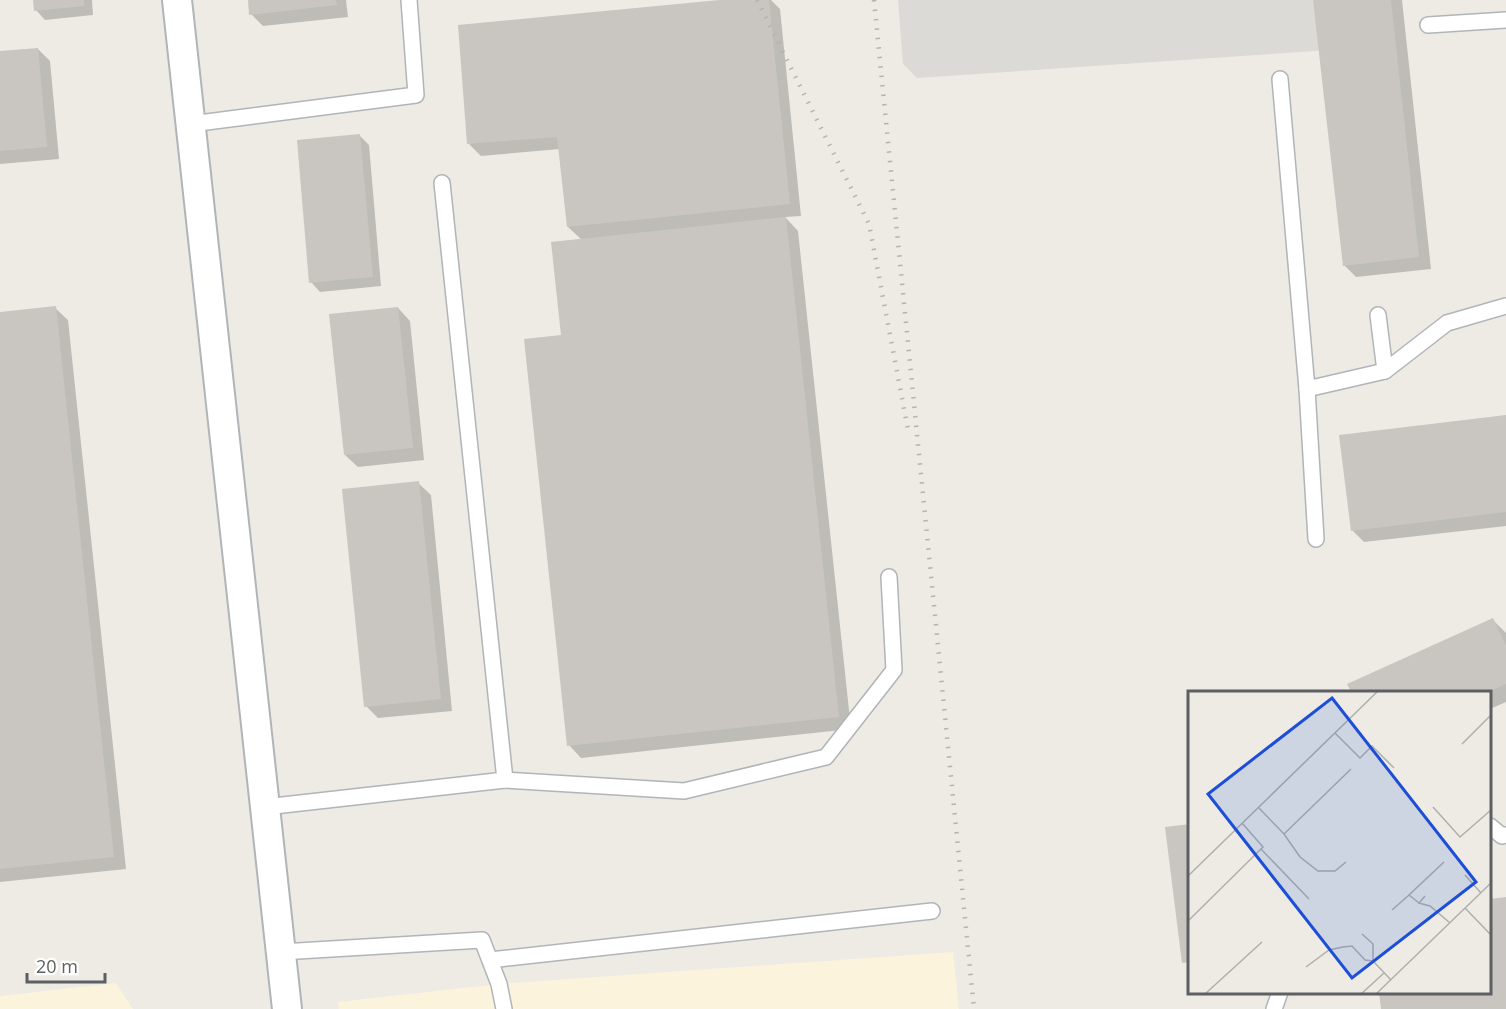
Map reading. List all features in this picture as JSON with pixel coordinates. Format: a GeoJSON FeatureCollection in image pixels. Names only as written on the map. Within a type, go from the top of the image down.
{"type":"FeatureCollection","features":[{"type":"Feature","properties":{"kind":"street"},"geometry":{"type":"LineString","coordinates":[[177,0],[287,1009]]}},
{"type":"Feature","properties":{"kind":"lane"},"geometry":{"type":"LineString","coordinates":[[191,124],[416,95],[409,0]]}},
{"type":"Feature","properties":{"kind":"lane"},"geometry":{"type":"LineString","coordinates":[[1428,25],[1506,20]]}},
{"type":"Feature","properties":{"kind":"lane"},"geometry":{"type":"LineString","coordinates":[[1280,79],[1307,389],[1316,538]]}},
{"type":"Feature","properties":{"kind":"lane"},"geometry":{"type":"LineString","coordinates":[[442,183],[505,780]]}},
{"type":"Feature","properties":{"kind":"lane"},"geometry":{"type":"LineString","coordinates":[[1307,389],[1385,371],[1447,323],[1506,306]]}},
{"type":"Feature","properties":{"kind":"lane"},"geometry":{"type":"LineString","coordinates":[[1378,315],[1385,371]]}},
{"type":"Feature","properties":{"kind":"lane"},"geometry":{"type":"LineString","coordinates":[[265,807],[505,780],[684,791],[826,757],[894,670],[888,577]]}},
{"type":"Feature","properties":{"kind":"lane"},"geometry":{"type":"LineString","coordinates":[[490,960],[932,911]]}},
{"type":"Feature","properties":{"kind":"lane"},"geometry":{"type":"LineString","coordinates":[[281,952],[482,940],[499,984],[504,1009]]}},
{"type":"Feature","properties":{"kind":"lane"},"geometry":{"type":"LineString","coordinates":[[1274,1009],[1280,994]]}},
{"type":"Feature","properties":{"kind":"shaded area"},"geometry":{"type":"Polygon","coordinates":[[[898,0],[1386,0],[1390,46],[917,78],[903,64],[898,0]]]}},
{"type":"Feature","properties":{"kind":"shaded area"},"geometry":{"type":"Polygon","coordinates":[[[953,952],[959,1009],[339,1009],[338,1002],[499,984],[953,952]]]}},
{"type":"Feature","properties":{"kind":"shaded area"},"geometry":{"type":"Polygon","coordinates":[[[116,983],[133,1009],[0,1009],[0,996],[116,983]]]}},
{"type":"Feature","properties":{"kind":"building"},"geometry":{"type":"Polygon","coordinates":[[[33,0],[84,0],[84,6],[34,11],[33,0]]]}},
{"type":"Feature","properties":{"kind":"building"},"geometry":{"type":"Polygon","coordinates":[[[248,0],[336,0],[337,5],[249,15],[248,0]]]}},
{"type":"Feature","properties":{"kind":"building"},"geometry":{"type":"Polygon","coordinates":[[[719,0],[769,0],[790,204],[567,227],[557,137],[467,144],[458,25],[719,0]]]}},
{"type":"Feature","properties":{"kind":"building"},"geometry":{"type":"Polygon","coordinates":[[[1313,0],[1391,0],[1419,257],[1343,266],[1313,0]]]}},
{"type":"Feature","properties":{"kind":"building"},"geometry":{"type":"Polygon","coordinates":[[[38,48],[47,147],[0,151],[0,51],[38,48]]]}},
{"type":"Feature","properties":{"kind":"building"},"geometry":{"type":"Polygon","coordinates":[[[360,134],[373,277],[309,283],[297,140],[360,134]]]}},
{"type":"Feature","properties":{"kind":"building"},"geometry":{"type":"Polygon","coordinates":[[[786,217],[839,717],[567,746],[524,339],[561,335],[551,242],[786,217]]]}},
{"type":"Feature","properties":{"kind":"building"},"geometry":{"type":"Polygon","coordinates":[[[56,306],[114,857],[0,869],[0,312],[56,306]]]}},
{"type":"Feature","properties":{"kind":"building"},"geometry":{"type":"Polygon","coordinates":[[[398,307],[413,448],[344,455],[329,314],[398,307]]]}},
{"type":"Feature","properties":{"kind":"building"},"geometry":{"type":"Polygon","coordinates":[[[1506,415],[1506,512],[1351,531],[1339,435],[1506,415]]]}},
{"type":"Feature","properties":{"kind":"building"},"geometry":{"type":"Polygon","coordinates":[[[419,481],[441,699],[364,707],[342,489],[419,481]]]}},
{"type":"Feature","properties":{"kind":"building"},"geometry":{"type":"Polygon","coordinates":[[[1493,618],[1506,646],[1506,684],[1490,691],[1350,691],[1347,684],[1493,618]]]}},
{"type":"Feature","properties":{"kind":"building"},"geometry":{"type":"Polygon","coordinates":[[[1188,824],[1188,962],[1182,963],[1165,827],[1188,824]]]}},
{"type":"Feature","properties":{"kind":"building"},"geometry":{"type":"Polygon","coordinates":[[[1506,897],[1506,1009],[1381,1009],[1379,994],[1491,994],[1491,899],[1506,897]]]}},
{"type":"Feature","properties":{"kind":"railway"},"geometry":{"type":"LineString","coordinates":[[757,0],[869,224],[909,435]]}},
{"type":"Feature","properties":{"kind":"railway"},"geometry":{"type":"LineString","coordinates":[[874,0],[974,1009]]}}]}
